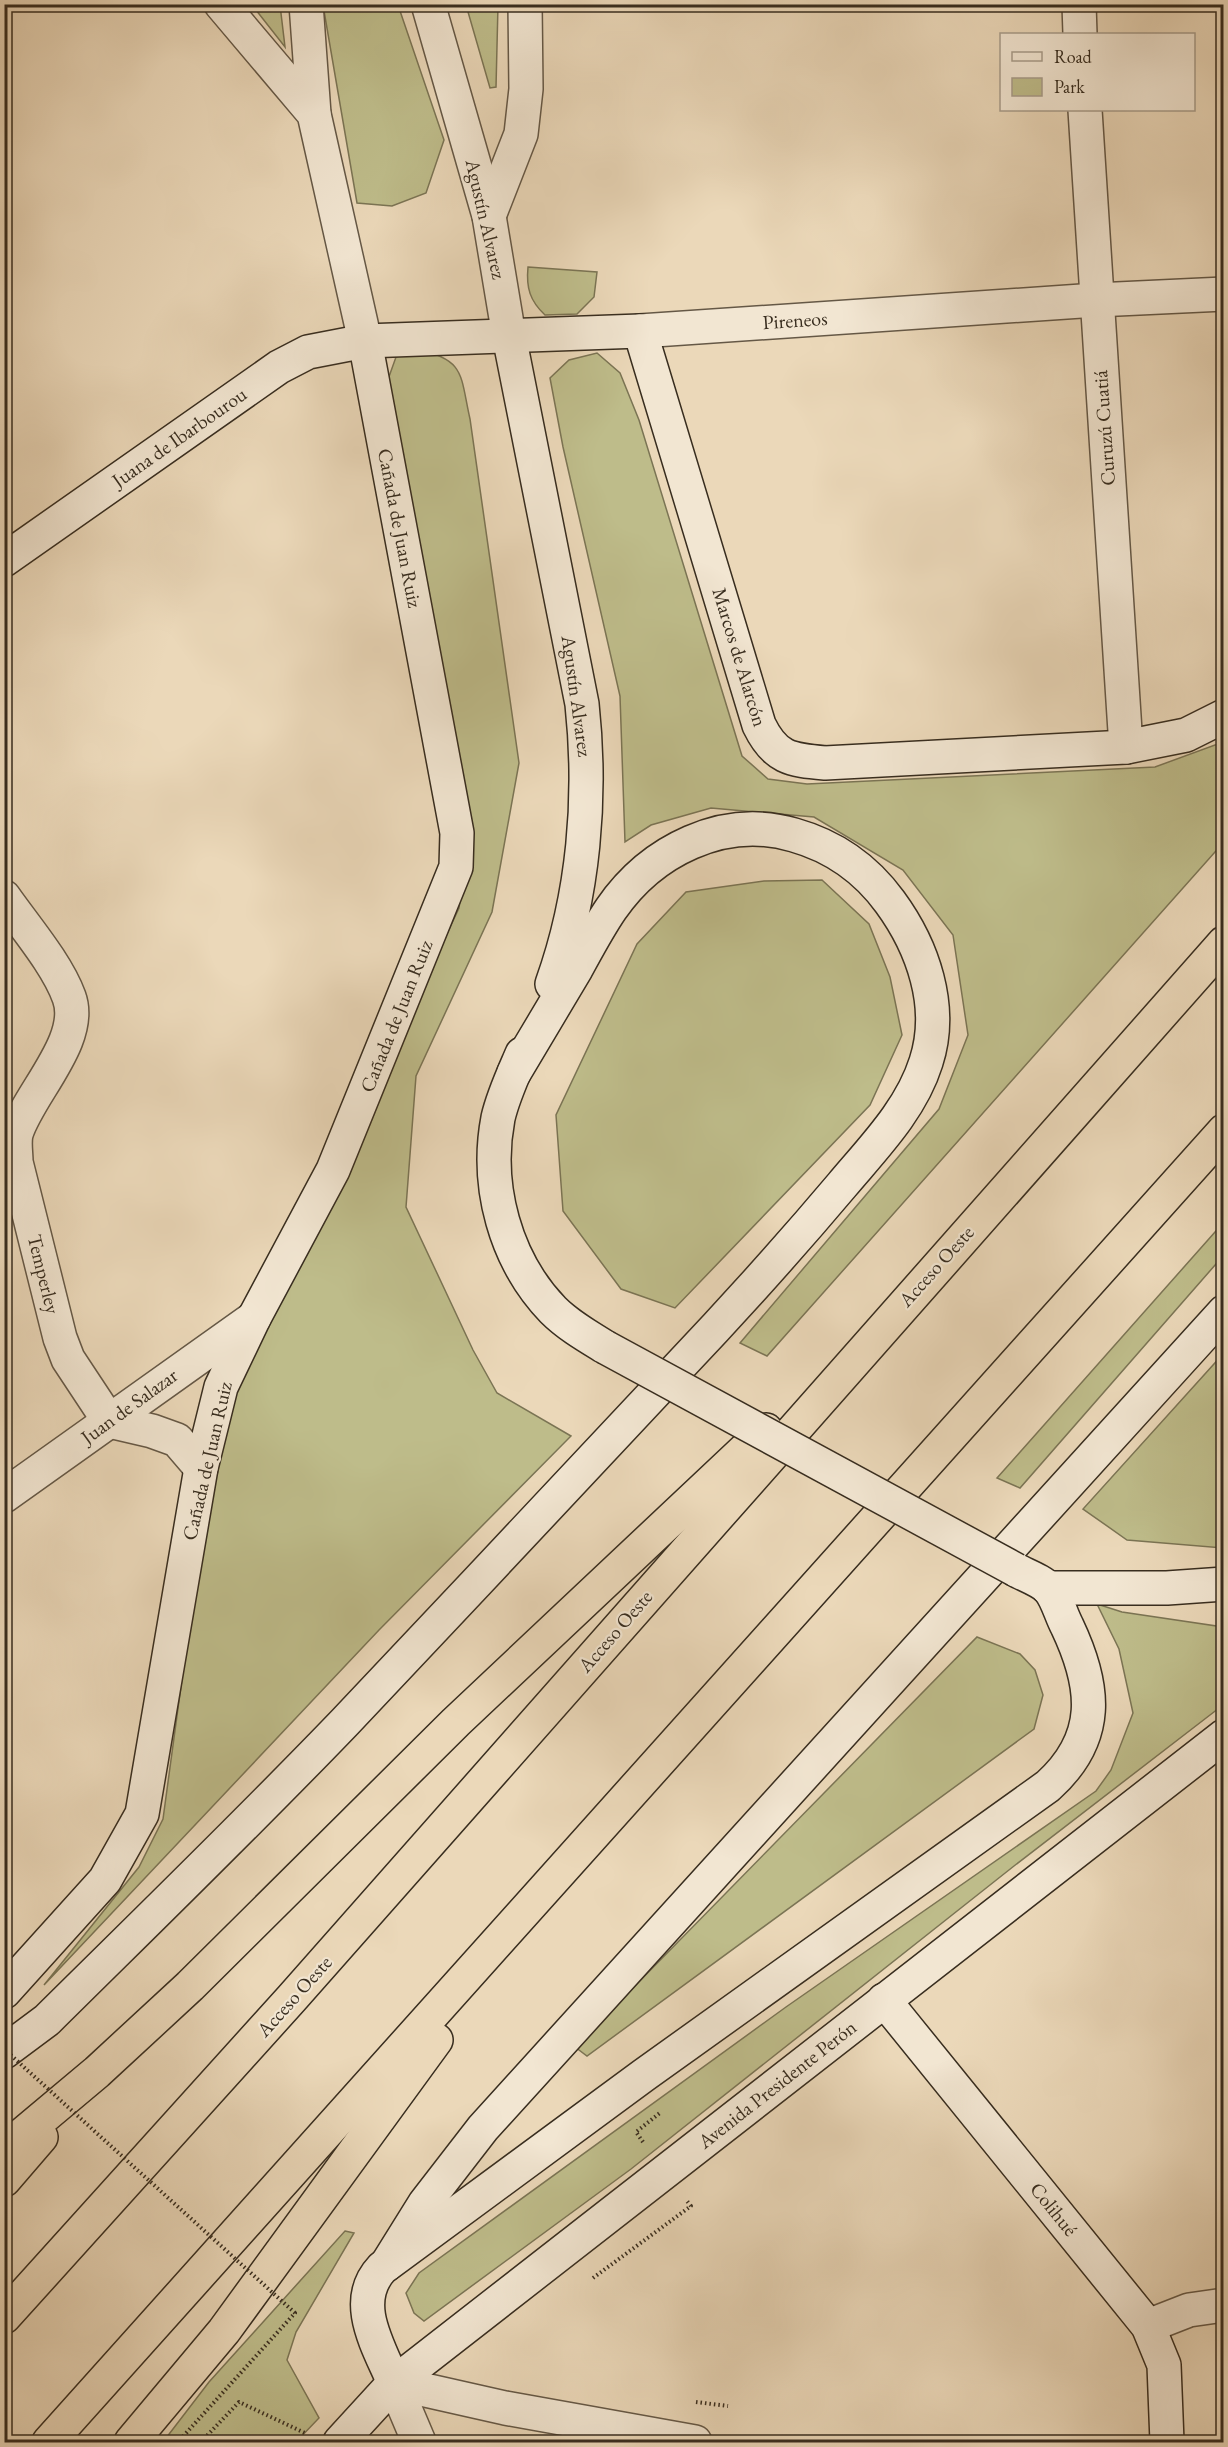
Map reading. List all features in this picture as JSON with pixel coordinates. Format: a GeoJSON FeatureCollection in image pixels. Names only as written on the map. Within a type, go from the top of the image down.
{"type":"FeatureCollection","features":[{"type":"Feature","properties":{"kind":"highway","name":"Acceso Oeste"},"geometry":{"type":"LineString","coordinates":[[4,2317],[300,1989],[912,1293],[1224,943]]}},
{"type":"Feature","properties":{"kind":"highway"},"geometry":{"type":"LineString","coordinates":[[49,2442],[1224,1131]]}},
{"type":"Feature","properties":{"kind":"highway"},"geometry":{"type":"LineString","coordinates":[[4,2150],[97,2072],[190,1986],[456,1722],[912,1293]]}},
{"type":"Feature","properties":{"kind":"highway"},"geometry":{"type":"LineString","coordinates":[[131,2442],[224,2331],[541,1895]]}},
{"type":"Feature","properties":{"kind":"highway"},"geometry":{"type":"LineString","coordinates":[[4,2180],[97,2072]]}},
{"type":"Feature","properties":{"kind":"street","name":"Cañada de Juan Ruiz"},"geometry":{"type":"LineString","coordinates":[[4,1992],[105,1880],[142,1814],[201,1468],[221,1387],[254,1318],[333,1170],[456,867],[458,833],[365,341],[314,114],[221,4]]}},
{"type":"Feature","properties":{"kind":"street"},"geometry":{"type":"LineString","coordinates":[[306,4],[314,114]]}},
{"type":"Feature","properties":{"kind":"street","name":"Agustín Alvarez"},"geometry":{"type":"LineString","coordinates":[[428,4],[489,216],[509,336],[582,704],[587,756],[585,818],[564,947],[544,1004],[514,1073],[498,1118],[496,1193],[503,1222],[521,1267],[535,1289],[554,1311],[605,1347],[1048,1588]]}},
{"type":"Feature","properties":{"kind":"street"},"geometry":{"type":"LineString","coordinates":[[489,216],[521,134],[526,89],[525,4]]}},
{"type":"Feature","properties":{"kind":"street"},"geometry":{"type":"LineString","coordinates":[[1079,4],[1080,33]]}},
{"type":"Feature","properties":{"kind":"street","name":"Curuzú Cuatiá"},"geometry":{"type":"LineString","coordinates":[[1085,111],[1126,747]]}},
{"type":"Feature","properties":{"kind":"street","name":"Pireneos"},"geometry":{"type":"LineString","coordinates":[[365,341],[640,331],[1096,300],[1224,294]]}},
{"type":"Feature","properties":{"kind":"street","name":"Marcos de Alarcón"},"geometry":{"type":"LineString","coordinates":[[640,331],[759,724],[767,741],[779,753],[795,761],[825,763],[1126,747],[1186,735],[1224,716]]}},
{"type":"Feature","properties":{"kind":"street","name":"Juana de Ibarbourou"},"geometry":{"type":"LineString","coordinates":[[4,560],[279,366],[308,352],[365,341]]}},
{"type":"Feature","properties":{"kind":"street"},"geometry":{"type":"LineString","coordinates":[[4,2050],[47,2020],[342,1724],[736,1306],[803,1231],[886,1133],[905,1105],[925,1067],[930,1047],[932,1022],[926,972],[910,932],[898,912],[865,872],[844,857],[822,845],[777,830],[729,831],[706,836],[664,856],[621,896],[609,912],[514,1073]]}},
{"type":"Feature","properties":{"kind":"street","name":"Temperley"},"geometry":{"type":"LineString","coordinates":[[4,897],[63,983],[70,999],[72,1018],[68,1037],[21,1121],[15,1137],[16,1162],[60,1338],[68,1359],[109,1421]]}},
{"type":"Feature","properties":{"kind":"street"},"geometry":{"type":"LineString","coordinates":[[419,2442],[370,2326],[366,2308],[372,2281],[387,2264],[425,2203],[483,2128],[1224,1312]]}},
{"type":"Feature","properties":{"kind":"street","name":"Juan de Salazar"},"geometry":{"type":"LineString","coordinates":[[4,1496],[254,1318]]}},
{"type":"Feature","properties":{"kind":"street"},"geometry":{"type":"LineString","coordinates":[[109,1421],[152,1431],[177,1440],[201,1468]]}},
{"type":"Feature","properties":{"kind":"street"},"geometry":{"type":"LineString","coordinates":[[387,2264],[644,2075],[1048,1786],[1070,1765],[1087,1729],[1090,1701],[1079,1655],[1048,1588],[1167,1588],[1224,1584]]}},
{"type":"Feature","properties":{"kind":"street","name":"Avenida Presidente Perón"},"geometry":{"type":"LineString","coordinates":[[325,2440],[394,2383],[1224,1736]]}},
{"type":"Feature","properties":{"kind":"street","name":"Colihué"},"geometry":{"type":"LineString","coordinates":[[885,2000],[1148,2326],[1164,2365],[1167,2442]]}},
{"type":"Feature","properties":{"kind":"street"},"geometry":{"type":"LineString","coordinates":[[1148,2326],[1190,2310],[1224,2305]]}},
{"type":"Feature","properties":{"kind":"street"},"geometry":{"type":"LineString","coordinates":[[394,2383],[505,2408],[695,2442]]}},
{"type":"Feature","properties":{"kind":"path"},"geometry":{"type":"LineString","coordinates":[[4,2050],[295,2313],[178,2442]]}},
{"type":"Feature","properties":{"kind":"path"},"geometry":{"type":"LineString","coordinates":[[586,2283],[691,2206],[636,2132],[668,2106],[644,2075]]}},
{"type":"Feature","properties":{"kind":"path"},"geometry":{"type":"LineString","coordinates":[[693,2401],[728,2406]]}},
{"type":"Feature","properties":{"kind":"path"},"geometry":{"type":"LineString","coordinates":[[201,2442],[239,2402],[325,2440]]}},
{"type":"Feature","properties":{"kind":"green space"},"geometry":{"type":"Polygon","coordinates":[[[252,5],[280,5],[285,47],[252,5]]]}},
{"type":"Feature","properties":{"kind":"green space"},"geometry":{"type":"Polygon","coordinates":[[[323,5],[398,5],[444,140],[426,193],[392,206],[357,203],[323,5]]]}},
{"type":"Feature","properties":{"kind":"green space"},"geometry":{"type":"Polygon","coordinates":[[[466,5],[498,5],[496,87],[490,88],[466,5]]]}},
{"type":"Feature","properties":{"kind":"green space"},"geometry":{"type":"Polygon","coordinates":[[[528,267],[597,272],[594,297],[577,314],[545,315],[530,294],[528,267]]]}},
{"type":"Feature","properties":{"kind":"green space"},"geometry":{"type":"Polygon","coordinates":[[[417,349],[445,358],[453,364],[462,380],[470,419],[519,763],[492,912],[416,1076],[406,1207],[473,1350],[497,1393],[571,1436],[379,1630],[44,1985],[139,1867],[163,1819],[216,1428],[459,908],[467,853],[386,385],[396,357],[417,349]]]}},
{"type":"Feature","properties":{"kind":"green space"},"geometry":{"type":"Polygon","coordinates":[[[597,353],[620,373],[639,420],[742,756],[768,779],[807,784],[1155,767],[1223,742],[1223,843],[767,1356],[740,1343],[939,1109],[968,1035],[953,935],[903,870],[814,817],[711,808],[651,825],[625,842],[620,696],[563,447],[550,378],[569,360],[597,353]]]}},
{"type":"Feature","properties":{"kind":"green space"},"geometry":{"type":"Polygon","coordinates":[[[822,880],[869,924],[890,977],[902,1035],[870,1105],[675,1308],[621,1289],[563,1211],[556,1115],[637,944],[686,892],[764,881],[822,880]]]}},
{"type":"Feature","properties":{"kind":"green space"},"geometry":{"type":"Polygon","coordinates":[[[1223,1223],[1223,1256],[1020,1488],[997,1478],[1223,1223]]]}},
{"type":"Feature","properties":{"kind":"green space"},"geometry":{"type":"Polygon","coordinates":[[[1223,1354],[1223,1548],[1127,1540],[1083,1509],[1223,1354]]]}},
{"type":"Feature","properties":{"kind":"green space"},"geometry":{"type":"Polygon","coordinates":[[[1097,1604],[1122,1612],[1223,1627],[1223,1705],[1014,1866],[631,2169],[424,2321],[414,2313],[406,2293],[419,2273],[786,2007],[1096,1791],[1111,1770],[1133,1713],[1119,1649],[1097,1604]]]}},
{"type":"Feature","properties":{"kind":"green space"},"geometry":{"type":"Polygon","coordinates":[[[977,1637],[1020,1654],[1035,1670],[1043,1695],[1034,1729],[587,2056],[575,2047],[977,1637]]]}},
{"type":"Feature","properties":{"kind":"green space"},"geometry":{"type":"Polygon","coordinates":[[[345,2231],[354,2233],[296,2332],[287,2360],[319,2418],[296,2442],[163,2442],[209,2382],[345,2231]]]}}]}
